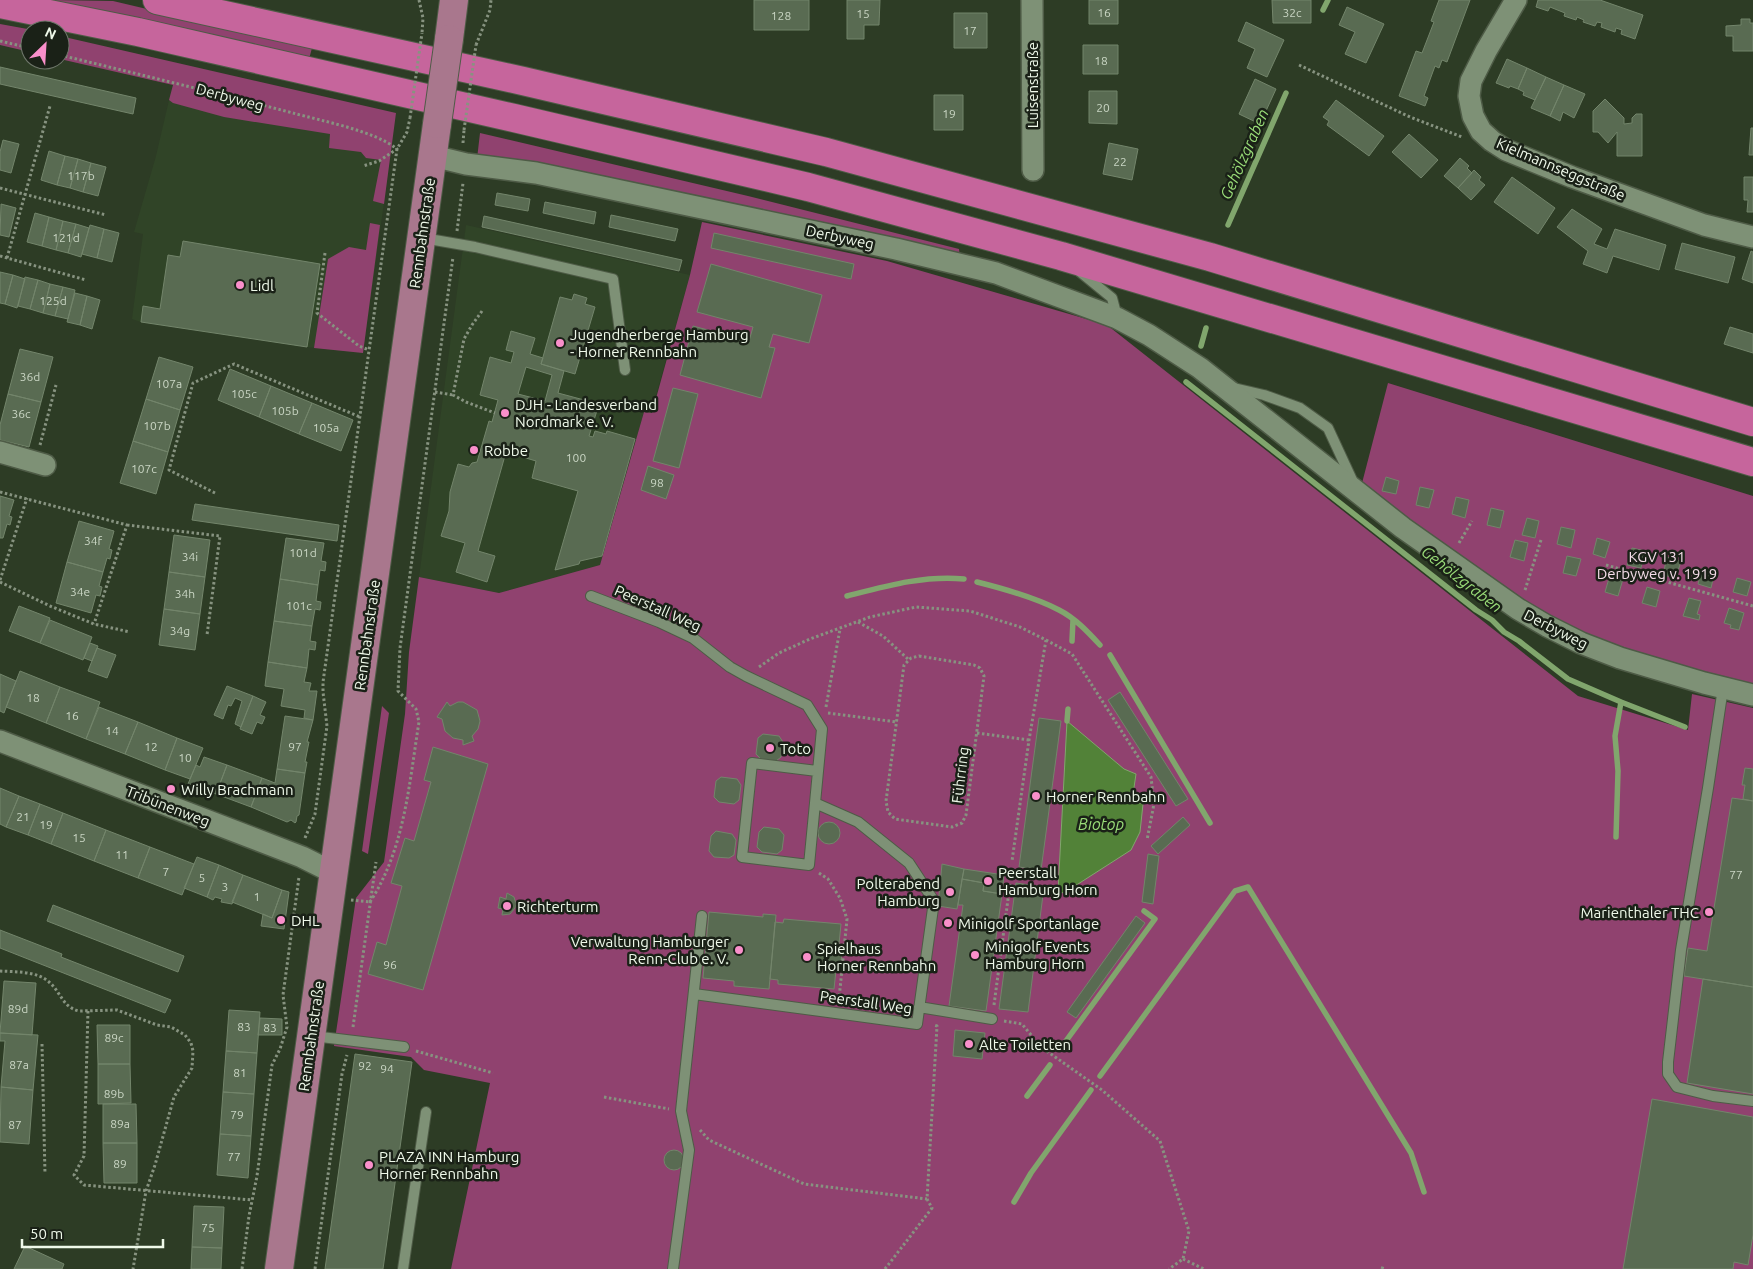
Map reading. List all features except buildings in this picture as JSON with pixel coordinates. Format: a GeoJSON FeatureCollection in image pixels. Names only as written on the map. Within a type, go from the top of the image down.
{"type":"FeatureCollection","features":[{"type":"Feature","properties":{"kind":"highway"},"geometry":{"type":"LineString","coordinates":[[157,0],[522,81],[826,152],[1210,257],[1753,422]]}},
{"type":"Feature","properties":{"kind":"highway"},"geometry":{"type":"LineString","coordinates":[[0,4],[138,32],[808,187],[1061,256],[1753,462]]}},
{"type":"Feature","properties":{"kind":"main road","name":"Rennbahnstraße"},"geometry":{"type":"LineString","coordinates":[[279,1269],[454,0]]}},
{"type":"Feature","properties":{"kind":"street","name":"Luisenstraße"},"geometry":{"type":"LineString","coordinates":[[1032,0],[1033,170]]}},
{"type":"Feature","properties":{"kind":"street","name":"Kielmannseggstraße"},"geometry":{"type":"LineString","coordinates":[[1516,0],[1471,81],[1469,96],[1473,116],[1481,131],[1506,150],[1581,181],[1704,226],[1753,237]]}},
{"type":"Feature","properties":{"kind":"street","name":"Derbyweg"},"geometry":{"type":"LineString","coordinates":[[433,156],[466,164],[536,173],[896,249],[996,273],[1117,318],[1149,335],[1200,368],[1359,494],[1450,562],[1518,609],[1581,643],[1620,658],[1722,688],[1753,695]]}},
{"type":"Feature","properties":{"kind":"street"},"geometry":{"type":"LineString","coordinates":[[0,452],[40,463]]}},
{"type":"Feature","properties":{"kind":"street","name":"Tribünenweg"},"geometry":{"type":"LineString","coordinates":[[0,741],[293,854],[334,874]]}},
{"type":"Feature","properties":{"kind":"lane"},"geometry":{"type":"LineString","coordinates":[[422,238],[455,243],[613,279],[625,370]]}},
{"type":"Feature","properties":{"kind":"lane"},"geometry":{"type":"LineString","coordinates":[[1061,256],[1112,298],[1117,318]]}},
{"type":"Feature","properties":{"kind":"lane","name":"Derbyweg"},"geometry":{"type":"LineString","coordinates":[[1223,386],[1264,395],[1300,408],[1328,428],[1359,494]]}},
{"type":"Feature","properties":{"kind":"lane","name":"Peerstall Weg"},"geometry":{"type":"LineString","coordinates":[[591,596],[659,622],[693,638],[730,667],[808,705],[822,729],[816,803],[858,822],[902,858],[909,864],[934,901],[917,1024],[694,994]]}},
{"type":"Feature","properties":{"kind":"lane"},"geometry":{"type":"LineString","coordinates":[[1722,688],[1708,788],[1681,950],[1668,1074],[1678,1087],[1713,1096],[1753,1101]]}},
{"type":"Feature","properties":{"kind":"lane"},"geometry":{"type":"LineString","coordinates":[[816,803],[809,865],[742,858],[752,763],[818,771]]}},
{"type":"Feature","properties":{"kind":"lane"},"geometry":{"type":"LineString","coordinates":[[673,1269],[690,1150],[681,1111],[702,916]]}},
{"type":"Feature","properties":{"kind":"lane"},"geometry":{"type":"LineString","coordinates":[[919,1007],[992,1019]]}},
{"type":"Feature","properties":{"kind":"lane"},"geometry":{"type":"LineString","coordinates":[[311,1036],[404,1047]]}},
{"type":"Feature","properties":{"kind":"lane"},"geometry":{"type":"LineString","coordinates":[[403,1269],[426,1112]]}},
{"type":"Feature","properties":{"kind":"path"},"geometry":{"type":"LineString","coordinates":[[363,166],[379,161],[397,148],[407,132],[422,33],[423,18],[419,0]]}},
{"type":"Feature","properties":{"kind":"path"},"geometry":{"type":"LineString","coordinates":[[464,130],[476,45],[490,10],[491,0]]}},
{"type":"Feature","properties":{"kind":"path"},"geometry":{"type":"LineString","coordinates":[[0,41],[20,46]]}},
{"type":"Feature","properties":{"kind":"path","name":"Derbyweg"},"geometry":{"type":"LineString","coordinates":[[70,57],[192,86],[327,122],[386,140],[397,148]]}},
{"type":"Feature","properties":{"kind":"path"},"geometry":{"type":"LineString","coordinates":[[1299,65],[1410,117],[1472,140],[1492,141]]}},
{"type":"Feature","properties":{"kind":"path"},"geometry":{"type":"LineString","coordinates":[[7,258],[50,106]]}},
{"type":"Feature","properties":{"kind":"path"},"geometry":{"type":"LineString","coordinates":[[305,840],[315,814],[326,735],[327,726],[322,692],[323,682],[397,148]]}},
{"type":"Feature","properties":{"kind":"path"},"geometry":{"type":"LineString","coordinates":[[370,902],[382,884],[403,825],[419,722],[416,709],[398,691],[400,648],[464,179]]}},
{"type":"Feature","properties":{"kind":"path"},"geometry":{"type":"LineString","coordinates":[[0,188],[106,215]]}},
{"type":"Feature","properties":{"kind":"path"},"geometry":{"type":"LineString","coordinates":[[325,253],[317,313],[359,346],[369,350]]}},
{"type":"Feature","properties":{"kind":"path"},"geometry":{"type":"LineString","coordinates":[[0,256],[86,280]]}},
{"type":"Feature","properties":{"kind":"path"},"geometry":{"type":"LineString","coordinates":[[453,395],[464,339],[482,311]]}},
{"type":"Feature","properties":{"kind":"path"},"geometry":{"type":"LineString","coordinates":[[215,494],[169,470],[193,383],[234,364],[360,417]]}},
{"type":"Feature","properties":{"kind":"path"},"geometry":{"type":"LineString","coordinates":[[40,463],[56,385]]}},
{"type":"Feature","properties":{"kind":"path"},"geometry":{"type":"LineString","coordinates":[[435,392],[453,395],[495,413]]}},
{"type":"Feature","properties":{"kind":"path"},"geometry":{"type":"LineString","coordinates":[[0,492],[127,525],[220,536],[207,635]]}},
{"type":"Feature","properties":{"kind":"path"},"geometry":{"type":"LineString","coordinates":[[27,498],[0,581],[50,606],[94,624],[130,632]]}},
{"type":"Feature","properties":{"kind":"path"},"geometry":{"type":"LineString","coordinates":[[1450,562],[1472,521]]}},
{"type":"Feature","properties":{"kind":"path"},"geometry":{"type":"LineString","coordinates":[[94,624],[127,525]]}},
{"type":"Feature","properties":{"kind":"path"},"geometry":{"type":"LineString","coordinates":[[1518,609],[1542,540]]}},
{"type":"Feature","properties":{"kind":"path"},"geometry":{"type":"LineString","coordinates":[[1606,565],[1753,606]]}},
{"type":"Feature","properties":{"kind":"path"},"geometry":{"type":"LineString","coordinates":[[746,676],[779,653],[810,639],[870,617],[916,607],[970,611],[1020,627],[1072,654],[1152,777],[1154,804],[1147,840]]}},
{"type":"Feature","properties":{"kind":"path"},"geometry":{"type":"LineString","coordinates":[[858,622],[883,636],[909,660]]}},
{"type":"Feature","properties":{"kind":"path"},"geometry":{"type":"LineString","coordinates":[[840,629],[824,713],[897,722]]}},
{"type":"Feature","properties":{"kind":"path"},"geometry":{"type":"LineString","coordinates":[[1012,861],[1046,640]]}},
{"type":"Feature","properties":{"kind":"path","name":"Führring"},"geometry":{"type":"LineString","coordinates":[[919,656],[974,665],[980,668],[984,676],[966,815],[962,823],[952,827],[895,819],[888,812],[886,801],[897,722],[904,666],[911,658],[919,656]]}},
{"type":"Feature","properties":{"kind":"path"},"geometry":{"type":"LineString","coordinates":[[977,733],[1030,740]]}},
{"type":"Feature","properties":{"kind":"path"},"geometry":{"type":"LineString","coordinates":[[315,1269],[342,1074],[350,1041],[376,862]]}},
{"type":"Feature","properties":{"kind":"path"},"geometry":{"type":"LineString","coordinates":[[809,865],[828,879],[840,898],[847,919],[838,1013]]}},
{"type":"Feature","properties":{"kind":"path"},"geometry":{"type":"LineString","coordinates":[[242,1269],[272,1065],[280,1049],[287,1027],[283,995],[299,876]]}},
{"type":"Feature","properties":{"kind":"path"},"geometry":{"type":"LineString","coordinates":[[1010,884],[992,1019],[1022,1024],[1041,1047],[1102,1090],[1160,1140],[1189,1231],[1183,1259],[1169,1269]]}},
{"type":"Feature","properties":{"kind":"path"},"geometry":{"type":"LineString","coordinates":[[297,892],[304,893]]}},
{"type":"Feature","properties":{"kind":"path"},"geometry":{"type":"LineString","coordinates":[[349,900],[370,902]]}},
{"type":"Feature","properties":{"kind":"path"},"geometry":{"type":"LineString","coordinates":[[0,971],[34,974],[42,977],[49,981],[69,1008],[79,1011],[117,1010],[157,1025],[178,1030],[191,1043],[194,1058],[192,1068],[174,1097],[146,1191],[132,1269]]}},
{"type":"Feature","properties":{"kind":"path"},"geometry":{"type":"LineString","coordinates":[[88,1011],[84,1156],[74,1175],[84,1185],[252,1200]]}},
{"type":"Feature","properties":{"kind":"path"},"geometry":{"type":"LineString","coordinates":[[885,1269],[932,1208],[927,1199],[937,1026],[917,1024]]}},
{"type":"Feature","properties":{"kind":"path"},"geometry":{"type":"LineString","coordinates":[[42,1044],[45,1174]]}},
{"type":"Feature","properties":{"kind":"path"},"geometry":{"type":"LineString","coordinates":[[404,1047],[493,1073]]}},
{"type":"Feature","properties":{"kind":"path"},"geometry":{"type":"LineString","coordinates":[[604,1097],[681,1111],[709,1140],[804,1184],[927,1199]]}},
{"type":"Feature","properties":{"kind":"path"},"geometry":{"type":"LineString","coordinates":[[1183,1259],[1204,1269]]}},
{"type":"Feature","properties":{"kind":"shaded area"},"geometry":{"type":"Polygon","coordinates":[[[169,100],[227,114],[392,145],[363,353],[307,347],[141,322],[132,319],[143,234],[134,232],[156,156],[169,100]]]}},
{"type":"Feature","properties":{"kind":"shaded area","name":"Jugendherberge Hamburg - Horner Rennbahn"},"geometry":{"type":"Polygon","coordinates":[[[466,225],[690,275],[651,413],[644,412],[600,565],[499,593],[419,577],[466,225]]]}},
{"type":"Feature","properties":{"kind":"green space"},"geometry":{"type":"Polygon","coordinates":[[[51,0],[113,1],[312,48],[309,59],[51,0]]]}},
{"type":"Feature","properties":{"kind":"green space"},"geometry":{"type":"Polygon","coordinates":[[[0,24],[20,28],[20,50],[0,45],[0,24]]]}},
{"type":"Feature","properties":{"kind":"green space"},"geometry":{"type":"Polygon","coordinates":[[[70,38],[396,113],[384,204],[373,201],[381,160],[366,158],[361,152],[329,148],[330,134],[224,117],[173,103],[169,100],[173,85],[70,61],[70,38]]]}},
{"type":"Feature","properties":{"kind":"green space"},"geometry":{"type":"Polygon","coordinates":[[[480,133],[748,196],[959,249],[960,258],[477,159],[480,133]]]}},
{"type":"Feature","properties":{"kind":"green space","name":"Horner Rennbahn"},"geometry":{"type":"Polygon","coordinates":[[[702,222],[887,261],[1107,325],[1578,696],[1688,730],[1692,694],[1753,708],[1753,1269],[451,1269],[490,1083],[424,1070],[411,1057],[334,1046],[356,898],[384,862],[405,714],[409,652],[419,577],[499,593],[600,565],[644,412],[652,413],[690,275],[702,222]]]}},
{"type":"Feature","properties":{"kind":"green space"},"geometry":{"type":"Polygon","coordinates":[[[370,223],[380,225],[363,353],[314,348],[328,259],[349,247],[366,250],[370,223]]]}},
{"type":"Feature","properties":{"kind":"green space","name":"KGV 131 Derbyweg v. 1919"},"geometry":{"type":"Polygon","coordinates":[[[1388,383],[1753,496],[1753,689],[1622,651],[1535,613],[1361,487],[1388,383]]]}},
{"type":"Feature","properties":{"kind":"green space"},"geometry":{"type":"Polygon","coordinates":[[[382,706],[389,713],[368,854],[362,851],[382,706]]]}},
{"type":"Feature","properties":{"kind":"water","name":"Biotop"},"geometry":{"type":"Polygon","coordinates":[[[1067,721],[1124,769],[1136,774],[1132,801],[1143,804],[1140,832],[1131,850],[1064,893],[1058,892],[1067,721]]]}},
{"type":"Feature","properties":{"kind":"waterway","name":"Gehölzgraben"},"geometry":{"type":"LineString","coordinates":[[1323,10],[1328,0]]}},
{"type":"Feature","properties":{"kind":"waterway","name":"Gehölzgraben"},"geometry":{"type":"LineString","coordinates":[[1228,225],[1286,93]]}},
{"type":"Feature","properties":{"kind":"waterway","name":"Gehölzgraben"},"geometry":{"type":"LineString","coordinates":[[1201,346],[1206,328]]}},
{"type":"Feature","properties":{"kind":"waterway","name":"Gehölzgraben"},"geometry":{"type":"LineString","coordinates":[[1186,382],[1476,610],[1492,620],[1504,632],[1519,641],[1568,679],[1621,702],[1615,736],[1618,771],[1616,837]]}},
{"type":"Feature","properties":{"kind":"waterway"},"geometry":{"type":"LineString","coordinates":[[847,596],[920,580],[964,579]]}},
{"type":"Feature","properties":{"kind":"waterway"},"geometry":{"type":"LineString","coordinates":[[977,582],[1029,597],[1065,613],[1086,630],[1100,645]]}},
{"type":"Feature","properties":{"kind":"waterway"},"geometry":{"type":"LineString","coordinates":[[1072,641],[1073,620]]}},
{"type":"Feature","properties":{"kind":"waterway"},"geometry":{"type":"LineString","coordinates":[[1110,655],[1210,823]]}},
{"type":"Feature","properties":{"kind":"waterway"},"geometry":{"type":"LineString","coordinates":[[1621,702],[1685,727]]}},
{"type":"Feature","properties":{"kind":"waterway"},"geometry":{"type":"LineString","coordinates":[[1067,721],[1068,709]]}},
{"type":"Feature","properties":{"kind":"waterway"},"geometry":{"type":"LineString","coordinates":[[1100,1076],[1235,891],[1248,887],[1411,1153],[1424,1192]]}},
{"type":"Feature","properties":{"kind":"waterway"},"geometry":{"type":"LineString","coordinates":[[1063,1045],[1155,919],[1144,911]]}},
{"type":"Feature","properties":{"kind":"waterway"},"geometry":{"type":"LineString","coordinates":[[1027,1096],[1050,1065]]}},
{"type":"Feature","properties":{"kind":"waterway"},"geometry":{"type":"LineString","coordinates":[[1014,1202],[1031,1173],[1091,1090]]}},
{"type":"Feature","properties":{"kind":"place","name":"Lidl"},"geometry":{"type":"Point","coordinates":[240,285]}},
{"type":"Feature","properties":{"kind":"place","name":"Jugendherberge Hamburg - Horner Rennbahn"},"geometry":{"type":"Point","coordinates":[560,343]}},
{"type":"Feature","properties":{"kind":"place","name":"DJH - Landesverband Nordmark e. V."},"geometry":{"type":"Point","coordinates":[505,413]}},
{"type":"Feature","properties":{"kind":"place","name":"Robbe"},"geometry":{"type":"Point","coordinates":[474,450]}},
{"type":"Feature","properties":{"kind":"place","name":"Toto"},"geometry":{"type":"Point","coordinates":[770,748]}},
{"type":"Feature","properties":{"kind":"place","name":"Willy Brachmann"},"geometry":{"type":"Point","coordinates":[171,789]}},
{"type":"Feature","properties":{"kind":"place","name":"Horner Rennbahn"},"geometry":{"type":"Point","coordinates":[1036,796]}},
{"type":"Feature","properties":{"kind":"place","name":"Peerstall Hamburg Horn"},"geometry":{"type":"Point","coordinates":[988,881]}},
{"type":"Feature","properties":{"kind":"place","name":"Polterabend Hamburg"},"geometry":{"type":"Point","coordinates":[950,892]}},
{"type":"Feature","properties":{"kind":"place","name":"Richterturm"},"geometry":{"type":"Point","coordinates":[507,906]}},
{"type":"Feature","properties":{"kind":"place","name":"Marienthaler THC"},"geometry":{"type":"Point","coordinates":[1709,912]}},
{"type":"Feature","properties":{"kind":"place","name":"DHL"},"geometry":{"type":"Point","coordinates":[281,920]}},
{"type":"Feature","properties":{"kind":"place","name":"Minigolf Sportanlage"},"geometry":{"type":"Point","coordinates":[948,923]}},
{"type":"Feature","properties":{"kind":"place","name":"Verwaltung Hamburger Renn-Club e. V."},"geometry":{"type":"Point","coordinates":[739,950]}},
{"type":"Feature","properties":{"kind":"place","name":"Minigolf Events Hamburg Horn"},"geometry":{"type":"Point","coordinates":[975,955]}},
{"type":"Feature","properties":{"kind":"place","name":"Spielhaus Horner Rennbahn"},"geometry":{"type":"Point","coordinates":[807,957]}},
{"type":"Feature","properties":{"kind":"place","name":"Alte Toiletten"},"geometry":{"type":"Point","coordinates":[969,1044]}},
{"type":"Feature","properties":{"kind":"place","name":"PLAZA INN Hamburg Horner Rennbahn"},"geometry":{"type":"Point","coordinates":[369,1165]}}]}
